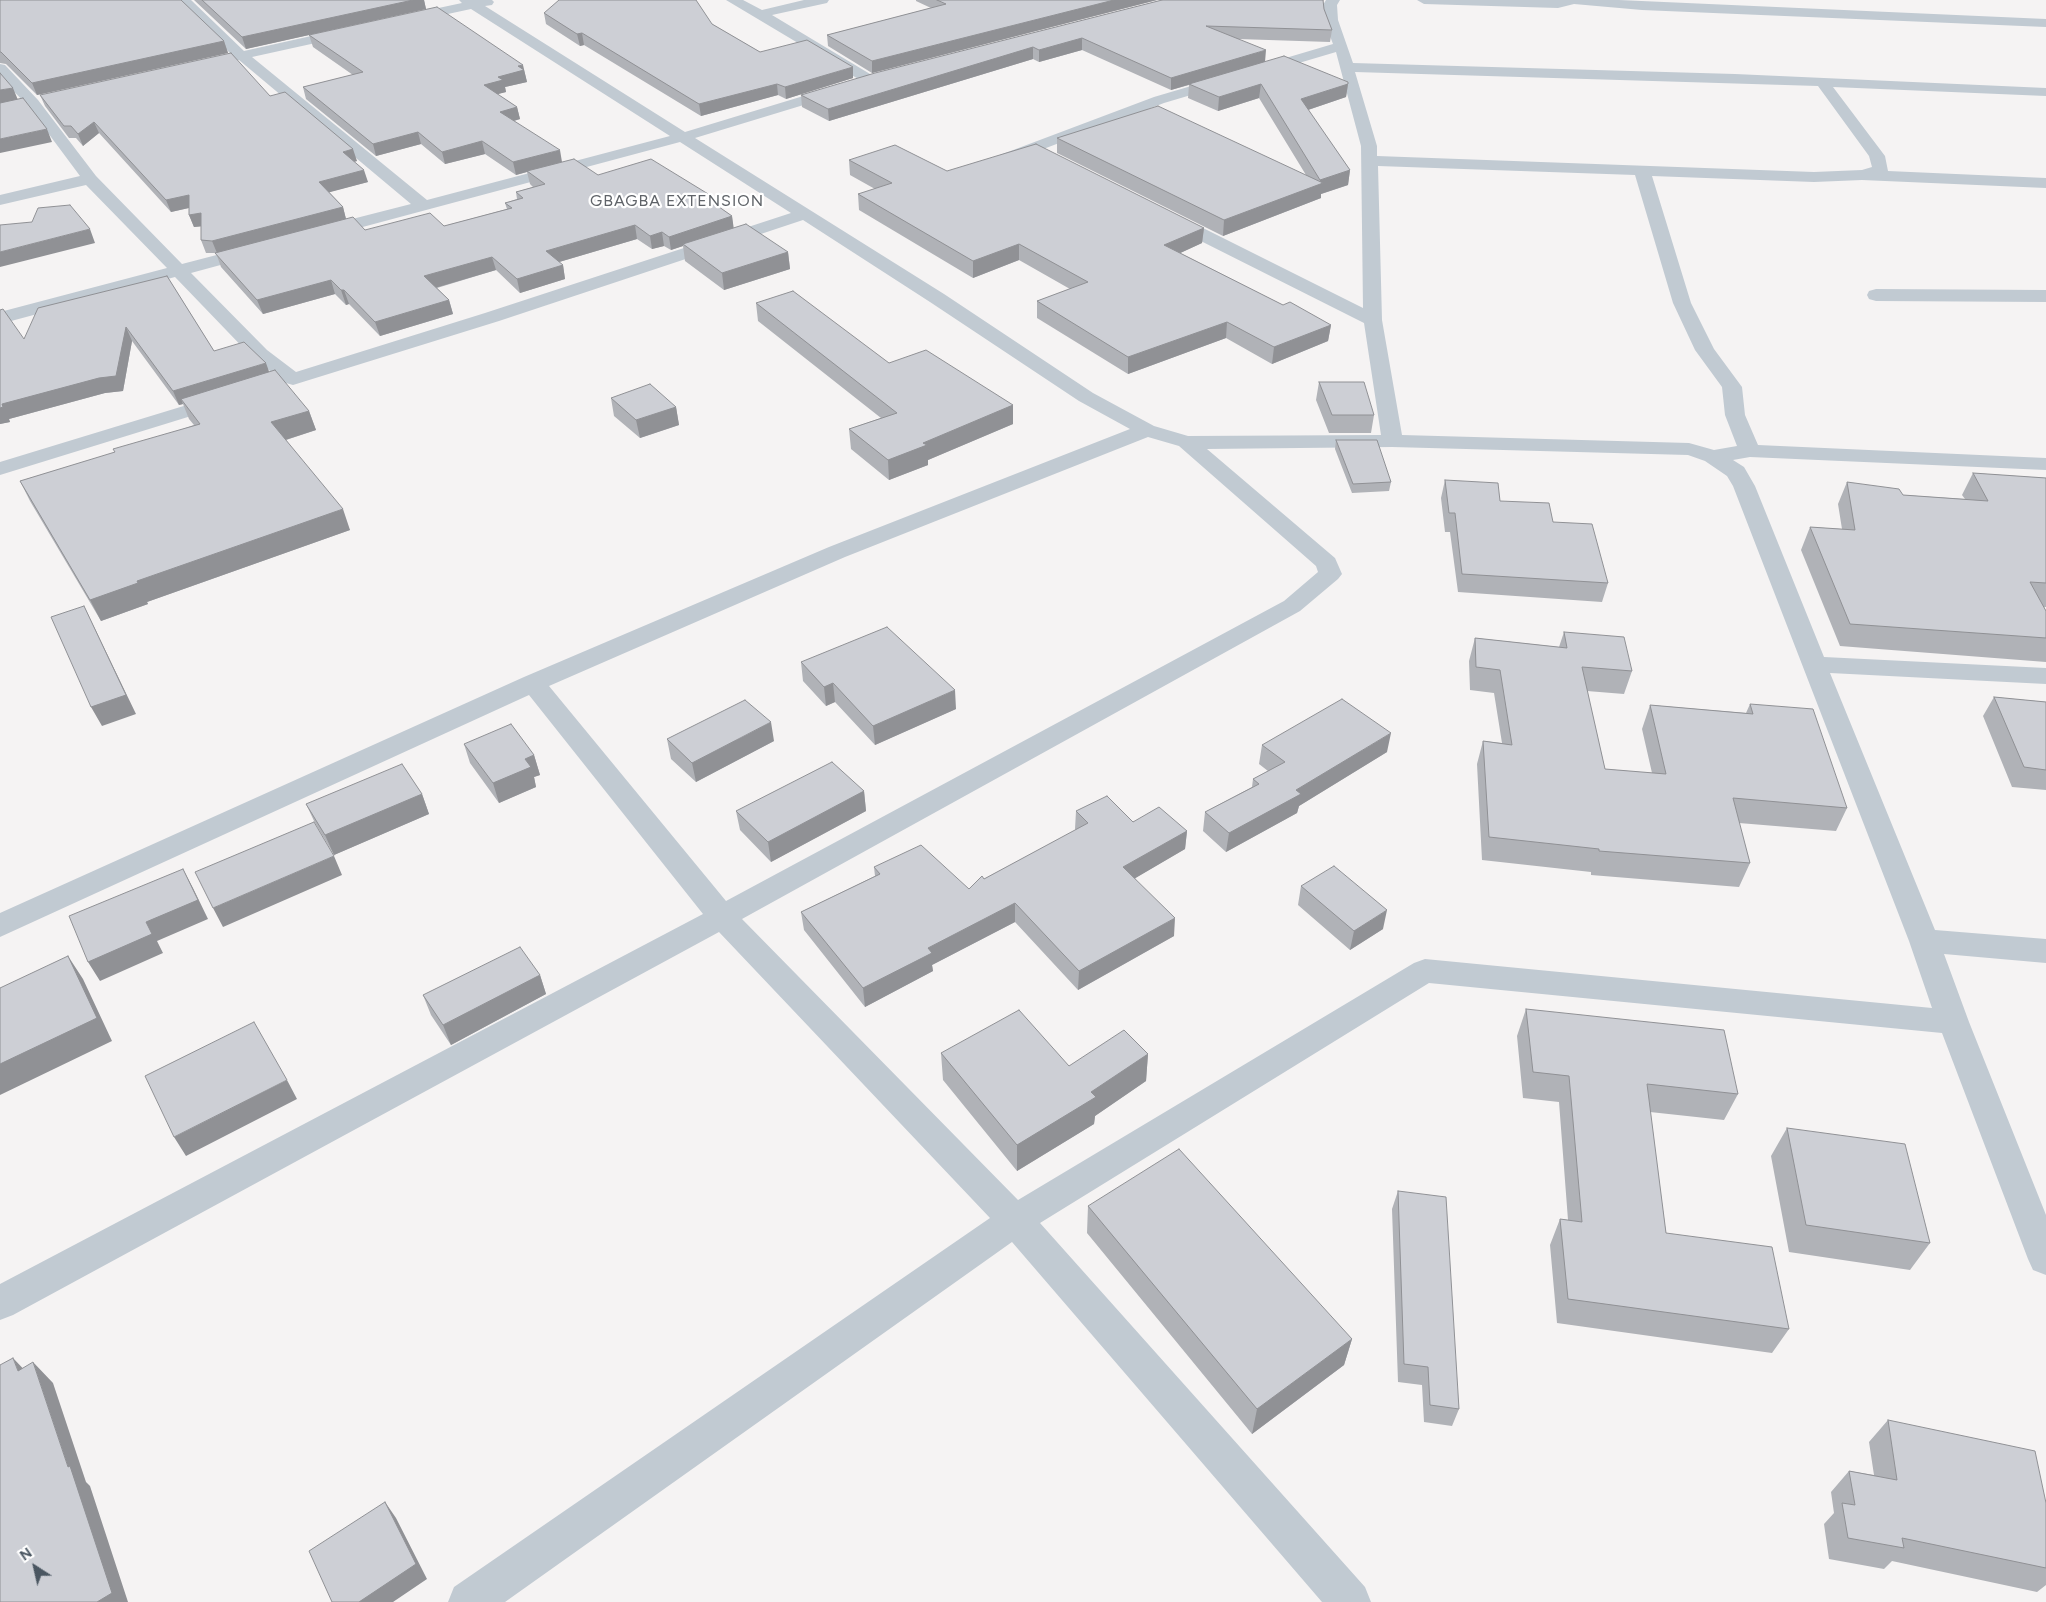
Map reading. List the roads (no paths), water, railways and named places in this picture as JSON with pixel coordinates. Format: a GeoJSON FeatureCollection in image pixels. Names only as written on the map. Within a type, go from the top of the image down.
{"type":"FeatureCollection","features":[{"type":"Feature","properties":{"kind":"street"},"geometry":{"type":"LineString","coordinates":[[183,0],[242,56],[423,205]]}},
{"type":"Feature","properties":{"kind":"street"},"geometry":{"type":"LineString","coordinates":[[396,22],[470,2],[494,0]]}},
{"type":"Feature","properties":{"kind":"street"},"geometry":{"type":"LineString","coordinates":[[733,0],[760,14],[870,80]]}},
{"type":"Feature","properties":{"kind":"street"},"geometry":{"type":"LineString","coordinates":[[760,14],[822,0]]}},
{"type":"Feature","properties":{"kind":"street"},"geometry":{"type":"LineString","coordinates":[[1333,0],[1330,5],[1331,20],[1341,46],[1369,146],[1373,320],[1392,441]]}},
{"type":"Feature","properties":{"kind":"street"},"geometry":{"type":"LineString","coordinates":[[1424,0],[1558,4],[1574,0],[1642,6],[1895,11],[1993,21],[2046,23]]}},
{"type":"Feature","properties":{"kind":"street"},"geometry":{"type":"LineString","coordinates":[[470,2],[937,298],[1086,397],[1148,430],[1186,442],[1251,444],[1392,441],[1689,449],[1713,456],[1736,472],[1744,486],[1924,941],[1953,1022],[2046,1259]]}},
{"type":"Feature","properties":{"kind":"street"},"geometry":{"type":"LineString","coordinates":[[1935,5],[1993,21]]}},
{"type":"Feature","properties":{"kind":"street"},"geometry":{"type":"LineString","coordinates":[[185,68],[358,30]]}},
{"type":"Feature","properties":{"kind":"street"},"geometry":{"type":"LineString","coordinates":[[989,164],[1159,100],[1341,46]]}},
{"type":"Feature","properties":{"kind":"street"},"geometry":{"type":"LineString","coordinates":[[1347,67],[1498,70],[2046,92]]}},
{"type":"Feature","properties":{"kind":"street"},"geometry":{"type":"LineString","coordinates":[[0,68],[24,104],[90,179],[260,354],[284,382],[492,317],[805,214]]}},
{"type":"Feature","properties":{"kind":"street"},"geometry":{"type":"LineString","coordinates":[[311,235],[682,137],[889,75]]}},
{"type":"Feature","properties":{"kind":"street"},"geometry":{"type":"LineString","coordinates":[[1822,82],[1877,156],[1881,170],[1862,175]]}},
{"type":"Feature","properties":{"kind":"street"},"geometry":{"type":"LineString","coordinates":[[24,104],[52,98]]}},
{"type":"Feature","properties":{"kind":"street"},"geometry":{"type":"LineString","coordinates":[[1032,149],[1050,158]]}},
{"type":"Feature","properties":{"kind":"street"},"geometry":{"type":"LineString","coordinates":[[1369,161],[1814,177],[1862,175],[2046,183]]}},
{"type":"Feature","properties":{"kind":"street"},"geometry":{"type":"LineString","coordinates":[[1642,170],[1682,303],[1705,350],[1732,387],[1734,415],[1750,451]]}},
{"type":"Feature","properties":{"kind":"street"},"geometry":{"type":"LineString","coordinates":[[0,200],[90,179]]}},
{"type":"Feature","properties":{"kind":"street"},"geometry":{"type":"LineString","coordinates":[[1155,211],[1373,320]]}},
{"type":"Feature","properties":{"kind":"street"},"geometry":{"type":"LineString","coordinates":[[0,318],[273,245]]}},
{"type":"Feature","properties":{"kind":"street"},"geometry":{"type":"LineString","coordinates":[[1876,295],[2046,296]]}},
{"type":"Feature","properties":{"kind":"street"},"geometry":{"type":"LineString","coordinates":[[0,469],[246,393]]}},
{"type":"Feature","properties":{"kind":"street"},"geometry":{"type":"LineString","coordinates":[[0,926],[533,683],[837,552],[1148,430]]}},
{"type":"Feature","properties":{"kind":"street"},"geometry":{"type":"LineString","coordinates":[[0,1303],[722,916],[1292,606],[1330,574],[1327,563],[1186,442]]}},
{"type":"Feature","properties":{"kind":"street"},"geometry":{"type":"LineString","coordinates":[[1713,456],[1750,451],[2046,464]]}},
{"type":"Feature","properties":{"kind":"street"},"geometry":{"type":"LineString","coordinates":[[1814,664],[2046,676]]}},
{"type":"Feature","properties":{"kind":"street"},"geometry":{"type":"LineString","coordinates":[[533,683],[722,916],[1015,1220],[1350,1602]]}},
{"type":"Feature","properties":{"kind":"street"},"geometry":{"type":"LineString","coordinates":[[1924,941],[2046,951]]}},
{"type":"Feature","properties":{"kind":"street"},"geometry":{"type":"LineString","coordinates":[[469,1602],[1015,1220],[1425,971],[1953,1022]]}},
{"type":"Feature","properties":{"kind":"district","name":"GBAGBA EXTENSION"},"geometry":{"type":"Point","coordinates":[677,201]}}]}
